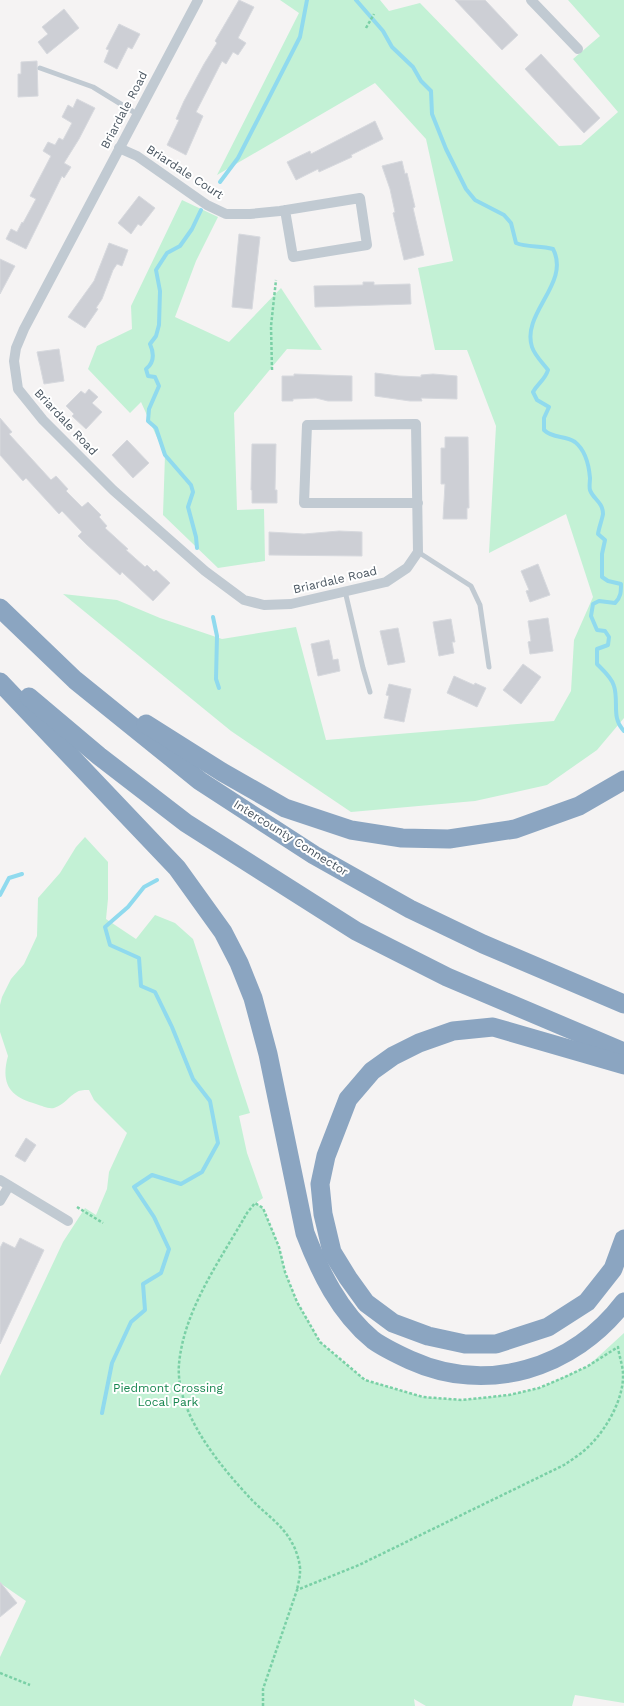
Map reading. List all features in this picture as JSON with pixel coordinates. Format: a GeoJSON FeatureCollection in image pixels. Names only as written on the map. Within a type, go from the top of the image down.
{"type":"FeatureCollection","features":[{"type":"Feature","properties":{"kind":"highway","name":"Intercounty Connector"},"geometry":{"type":"LineString","coordinates":[[0,608],[75,680],[200,781],[314,854],[410,909],[483,944],[624,1004]]}},
{"type":"Feature","properties":{"kind":"highway"},"geometry":{"type":"LineString","coordinates":[[0,670],[42,709],[186,823],[356,931],[447,977],[624,1052]]}},
{"type":"Feature","properties":{"kind":"highway"},"geometry":{"type":"LineString","coordinates":[[75,680],[222,772],[285,808],[351,830],[402,838],[448,839],[515,829],[579,806],[624,780]]}},
{"type":"Feature","properties":{"kind":"highway"},"geometry":{"type":"LineString","coordinates":[[0,682],[177,868],[223,932],[239,963],[253,998],[262,1033],[305,1233],[336,1300],[372,1340],[394,1353],[428,1367],[448,1372],[477,1376],[505,1375],[530,1370],[580,1345],[600,1329],[624,1302]]}},
{"type":"Feature","properties":{"kind":"highway"},"geometry":{"type":"LineString","coordinates":[[624,1065],[493,1027],[453,1031],[419,1043],[393,1056],[372,1071],[348,1099],[326,1156],[320,1184],[323,1214],[332,1252],[366,1303],[392,1322],[428,1336],[465,1344],[496,1344],[548,1328],[587,1302],[613,1269],[624,1239]]}},
{"type":"Feature","properties":{"kind":"street","name":"Briardale Road"},"geometry":{"type":"LineString","coordinates":[[198,0],[24,329],[16,348],[14,361],[18,389],[43,420],[113,490],[205,571],[244,600],[264,605],[291,604],[386,582],[407,568],[418,552]]}},
{"type":"Feature","properties":{"kind":"street"},"geometry":{"type":"LineString","coordinates":[[531,0],[578,49]]}},
{"type":"Feature","properties":{"kind":"street","name":"Briardale Court"},"geometry":{"type":"LineString","coordinates":[[119,148],[137,156],[207,205],[226,214],[250,214],[285,210],[360,198],[368,245],[293,257],[285,210]]}},
{"type":"Feature","properties":{"kind":"street"},"geometry":{"type":"LineString","coordinates":[[418,503],[304,503],[307,425],[416,424],[418,503],[418,552]]}},
{"type":"Feature","properties":{"kind":"street"},"geometry":{"type":"LineString","coordinates":[[0,1201],[4,1183],[68,1221]]}},
{"type":"Feature","properties":{"kind":"lane"},"geometry":{"type":"LineString","coordinates":[[40,68],[93,87],[137,114]]}},
{"type":"Feature","properties":{"kind":"lane"},"geometry":{"type":"LineString","coordinates":[[418,552],[471,586],[480,605],[489,668]]}},
{"type":"Feature","properties":{"kind":"lane"},"geometry":{"type":"LineString","coordinates":[[345,591],[362,668],[370,692]]}},
{"type":"Feature","properties":{"kind":"path"},"geometry":{"type":"LineString","coordinates":[[366,28],[374,14]]}},
{"type":"Feature","properties":{"kind":"path"},"geometry":{"type":"LineString","coordinates":[[272,370],[271,326],[276,280]]}},
{"type":"Feature","properties":{"kind":"path"},"geometry":{"type":"LineString","coordinates":[[77,1207],[103,1223]]}},
{"type":"Feature","properties":{"kind":"path"},"geometry":{"type":"LineString","coordinates":[[247,1213],[200,1296],[187,1327],[179,1364],[182,1389],[189,1416],[220,1465],[252,1500],[275,1521],[292,1543],[301,1571],[297,1590],[263,1689],[263,1706]]}},
{"type":"Feature","properties":{"kind":"path"},"geometry":{"type":"LineString","coordinates":[[297,1590],[359,1565],[564,1465],[591,1445],[602,1431],[620,1396],[623,1375]]}},
{"type":"Feature","properties":{"kind":"path"},"geometry":{"type":"LineString","coordinates":[[0,1673],[30,1685]]}},
{"type":"Feature","properties":{"kind":"green space"},"geometry":{"type":"Polygon","coordinates":[[[280,0],[380,0],[389,11],[420,3],[559,146],[581,145],[618,112],[573,59],[600,36],[568,0],[624,0],[624,718],[597,750],[547,785],[475,801],[351,812],[231,731],[63,594],[117,600],[160,618],[222,639],[296,627],[326,740],[554,721],[571,691],[574,640],[593,597],[566,514],[489,553],[496,426],[467,350],[435,350],[418,268],[453,261],[426,139],[375,83],[217,175],[299,13],[280,0]]]}},
{"type":"Feature","properties":{"kind":"green space"},"geometry":{"type":"Polygon","coordinates":[[[182,200],[218,217],[196,261],[175,317],[229,342],[281,288],[322,350],[287,349],[234,413],[237,510],[264,509],[265,561],[218,568],[163,515],[165,455],[141,402],[130,413],[88,369],[97,346],[132,329],[131,306],[182,200]]]}},
{"type":"Feature","properties":{"kind":"green space","name":"Piedmont Crossing Local Park"},"geometry":{"type":"Polygon","coordinates":[[[85,837],[108,862],[108,899],[106,919],[136,939],[155,915],[175,923],[193,939],[250,1113],[239,1116],[247,1153],[263,1198],[256,1203],[263,1208],[279,1247],[285,1272],[297,1302],[320,1342],[365,1380],[423,1397],[462,1400],[509,1395],[539,1388],[588,1366],[624,1333],[624,1703],[575,1695],[572,1706],[426,1706],[414,1699],[415,1706],[0,1706],[0,1657],[26,1601],[0,1583],[0,1376],[63,1242],[85,1208],[96,1215],[107,1189],[109,1172],[127,1133],[94,1100],[89,1090],[81,1090],[77,1092],[58,1107],[47,1108],[20,1098],[10,1088],[5,1075],[8,1056],[0,1032],[0,1005],[2,997],[11,979],[24,964],[37,936],[38,898],[60,873],[76,847],[85,837]]]}},
{"type":"Feature","properties":{"kind":"building"},"geometry":{"type":"Polygon","coordinates":[[[239,0],[254,7],[238,38],[246,43],[238,55],[233,52],[226,64],[222,61],[196,112],[203,116],[186,155],[167,145],[179,120],[176,119],[184,101],[217,43],[215,41],[239,0]]]}},
{"type":"Feature","properties":{"kind":"building"},"geometry":{"type":"Polygon","coordinates":[[[455,0],[485,0],[518,35],[502,50],[455,0]]]}},
{"type":"Feature","properties":{"kind":"building"},"geometry":{"type":"Polygon","coordinates":[[[64,9],[79,28],[47,54],[38,42],[48,34],[42,27],[64,9]]]}},
{"type":"Feature","properties":{"kind":"building"},"geometry":{"type":"Polygon","coordinates":[[[119,24],[140,34],[132,49],[128,47],[117,69],[104,62],[109,50],[106,49],[119,24]]]}},
{"type":"Feature","properties":{"kind":"building"},"geometry":{"type":"Polygon","coordinates":[[[541,54],[600,118],[584,133],[525,69],[541,54]]]}},
{"type":"Feature","properties":{"kind":"building"},"geometry":{"type":"Polygon","coordinates":[[[37,61],[38,96],[18,97],[18,74],[21,74],[21,62],[37,61]]]}},
{"type":"Feature","properties":{"kind":"building"},"geometry":{"type":"Polygon","coordinates":[[[77,99],[95,108],[79,139],[64,163],[71,167],[64,178],[62,176],[26,249],[6,239],[11,229],[17,232],[36,199],[30,196],[51,156],[43,151],[48,142],[55,145],[59,138],[63,140],[72,123],[62,117],[68,105],[73,108],[77,99]]]}},
{"type":"Feature","properties":{"kind":"building"},"geometry":{"type":"Polygon","coordinates":[[[375,121],[383,139],[351,155],[352,157],[319,172],[318,169],[296,180],[287,162],[310,151],[311,154],[375,121]]]}},
{"type":"Feature","properties":{"kind":"building"},"geometry":{"type":"Polygon","coordinates":[[[402,161],[405,174],[407,173],[415,207],[413,208],[424,255],[404,260],[393,213],[395,212],[390,189],[382,166],[402,161]]]}},
{"type":"Feature","properties":{"kind":"building"},"geometry":{"type":"Polygon","coordinates":[[[139,196],[155,208],[141,226],[138,224],[131,234],[118,223],[139,196]]]}},
{"type":"Feature","properties":{"kind":"building"},"geometry":{"type":"Polygon","coordinates":[[[239,234],[260,237],[252,309],[232,307],[239,234]]]}},
{"type":"Feature","properties":{"kind":"building"},"geometry":{"type":"Polygon","coordinates":[[[109,243],[128,250],[122,266],[117,264],[113,270],[102,299],[96,308],[98,309],[85,328],[68,317],[94,281],[109,243]]]}},
{"type":"Feature","properties":{"kind":"building"},"geometry":{"type":"Polygon","coordinates":[[[0,259],[15,266],[0,294],[0,259]]]}},
{"type":"Feature","properties":{"kind":"building"},"geometry":{"type":"Polygon","coordinates":[[[363,282],[374,282],[374,285],[410,284],[411,304],[315,307],[314,286],[363,285],[363,282]]]}},
{"type":"Feature","properties":{"kind":"building"},"geometry":{"type":"Polygon","coordinates":[[[59,349],[64,381],[44,384],[37,352],[59,349]]]}},
{"type":"Feature","properties":{"kind":"building"},"geometry":{"type":"Polygon","coordinates":[[[375,373],[421,377],[421,375],[433,374],[457,376],[457,399],[421,398],[422,401],[410,401],[375,396],[375,373]]]}},
{"type":"Feature","properties":{"kind":"building"},"geometry":{"type":"Polygon","coordinates":[[[294,374],[352,376],[352,401],[328,401],[316,398],[282,401],[282,376],[294,376],[294,374]]]}},
{"type":"Feature","properties":{"kind":"building"},"geometry":{"type":"Polygon","coordinates":[[[89,389],[98,397],[92,403],[102,412],[86,429],[72,416],[74,414],[66,406],[81,391],[85,394],[89,389]]]}},
{"type":"Feature","properties":{"kind":"building"},"geometry":{"type":"Polygon","coordinates":[[[0,418],[12,432],[9,434],[51,480],[56,476],[68,489],[66,491],[82,507],[88,502],[101,515],[99,517],[107,526],[105,528],[128,549],[126,550],[145,567],[147,565],[154,572],[156,570],[170,583],[153,601],[122,572],[120,575],[86,544],[78,536],[82,532],[62,511],[59,514],[26,478],[23,481],[0,455],[0,418]]]}},
{"type":"Feature","properties":{"kind":"building"},"geometry":{"type":"Polygon","coordinates":[[[445,437],[468,437],[469,508],[467,508],[467,519],[443,519],[445,484],[441,484],[441,448],[445,448],[445,437]]]}},
{"type":"Feature","properties":{"kind":"building"},"geometry":{"type":"Polygon","coordinates":[[[127,440],[149,463],[133,478],[112,455],[127,440]]]}},
{"type":"Feature","properties":{"kind":"building"},"geometry":{"type":"Polygon","coordinates":[[[252,444],[276,444],[275,490],[277,490],[277,503],[252,503],[252,444]]]}},
{"type":"Feature","properties":{"kind":"building"},"geometry":{"type":"Polygon","coordinates":[[[339,531],[362,532],[362,556],[269,555],[269,532],[304,534],[339,531]]]}},
{"type":"Feature","properties":{"kind":"building"},"geometry":{"type":"Polygon","coordinates":[[[538,564],[550,595],[530,602],[526,591],[529,590],[521,571],[538,564]]]}},
{"type":"Feature","properties":{"kind":"building"},"geometry":{"type":"Polygon","coordinates":[[[548,618],[553,651],[530,654],[528,642],[531,641],[528,621],[548,618]]]}},
{"type":"Feature","properties":{"kind":"building"},"geometry":{"type":"Polygon","coordinates":[[[451,619],[455,642],[452,642],[454,653],[439,656],[433,622],[451,619]]]}},
{"type":"Feature","properties":{"kind":"building"},"geometry":{"type":"Polygon","coordinates":[[[398,628],[405,662],[388,665],[380,631],[398,628]]]}},
{"type":"Feature","properties":{"kind":"building"},"geometry":{"type":"Polygon","coordinates":[[[329,640],[333,660],[338,659],[340,671],[318,676],[311,644],[329,640]]]}},
{"type":"Feature","properties":{"kind":"building"},"geometry":{"type":"Polygon","coordinates":[[[523,664],[541,677],[521,704],[503,690],[523,664]]]}},
{"type":"Feature","properties":{"kind":"building"},"geometry":{"type":"Polygon","coordinates":[[[454,676],[474,685],[475,683],[486,688],[477,707],[447,693],[454,676]]]}},
{"type":"Feature","properties":{"kind":"building"},"geometry":{"type":"Polygon","coordinates":[[[389,684],[411,689],[404,722],[384,718],[389,696],[386,695],[389,684]]]}},
{"type":"Feature","properties":{"kind":"building"},"geometry":{"type":"Polygon","coordinates":[[[26,1138],[36,1145],[25,1162],[15,1156],[26,1138]]]}},
{"type":"Feature","properties":{"kind":"building"},"geometry":{"type":"Polygon","coordinates":[[[20,1238],[44,1250],[0,1344],[0,1248],[3,1242],[15,1248],[20,1238]]]}},
{"type":"Feature","properties":{"kind":"building"},"geometry":{"type":"Polygon","coordinates":[[[0,1582],[17,1603],[0,1617],[0,1582]]]}},
{"type":"Feature","properties":{"kind":"waterway"},"geometry":{"type":"LineString","coordinates":[[220,182],[238,158],[300,37],[307,0]]}},
{"type":"Feature","properties":{"kind":"waterway"},"geometry":{"type":"LineString","coordinates":[[356,0],[383,31],[392,47],[413,67],[421,81],[431,91],[432,114],[446,149],[466,189],[475,200],[504,215],[511,223],[516,243],[553,249],[557,262],[556,274],[533,322],[530,334],[533,350],[548,370],[533,392],[537,400],[549,407],[544,418],[544,430],[551,435],[567,438],[575,442],[581,449],[589,468],[590,490],[603,510],[598,534],[605,540],[602,554],[602,577],[608,581],[621,584],[621,592],[615,603],[599,601],[593,604],[591,616],[597,630],[605,631],[609,637],[608,645],[597,649],[597,664],[607,674],[613,683],[616,715],[620,726],[624,731]]}},
{"type":"Feature","properties":{"kind":"waterway"},"geometry":{"type":"LineString","coordinates":[[197,548],[196,537],[188,507],[193,492],[191,485],[165,455],[156,428],[148,421],[149,409],[159,386],[155,377],[148,376],[146,369],[151,363],[153,357],[150,344],[156,336],[159,325],[160,291],[156,270],[167,253],[180,246],[192,229],[201,210]]}},
{"type":"Feature","properties":{"kind":"waterway"},"geometry":{"type":"LineString","coordinates":[[213,617],[217,636],[216,679],[219,688]]}},
{"type":"Feature","properties":{"kind":"waterway"},"geometry":{"type":"LineString","coordinates":[[0,895],[9,878],[22,874]]}},
{"type":"Feature","properties":{"kind":"waterway"},"geometry":{"type":"LineString","coordinates":[[102,1413],[112,1363],[131,1322],[145,1310],[143,1284],[161,1273],[169,1249],[154,1217],[134,1187],[152,1175],[181,1184],[202,1172],[218,1143],[210,1101],[193,1079],[172,1027],[155,992],[141,986],[139,958],[110,945],[105,927],[128,907],[144,887],[157,880]]}}]}
